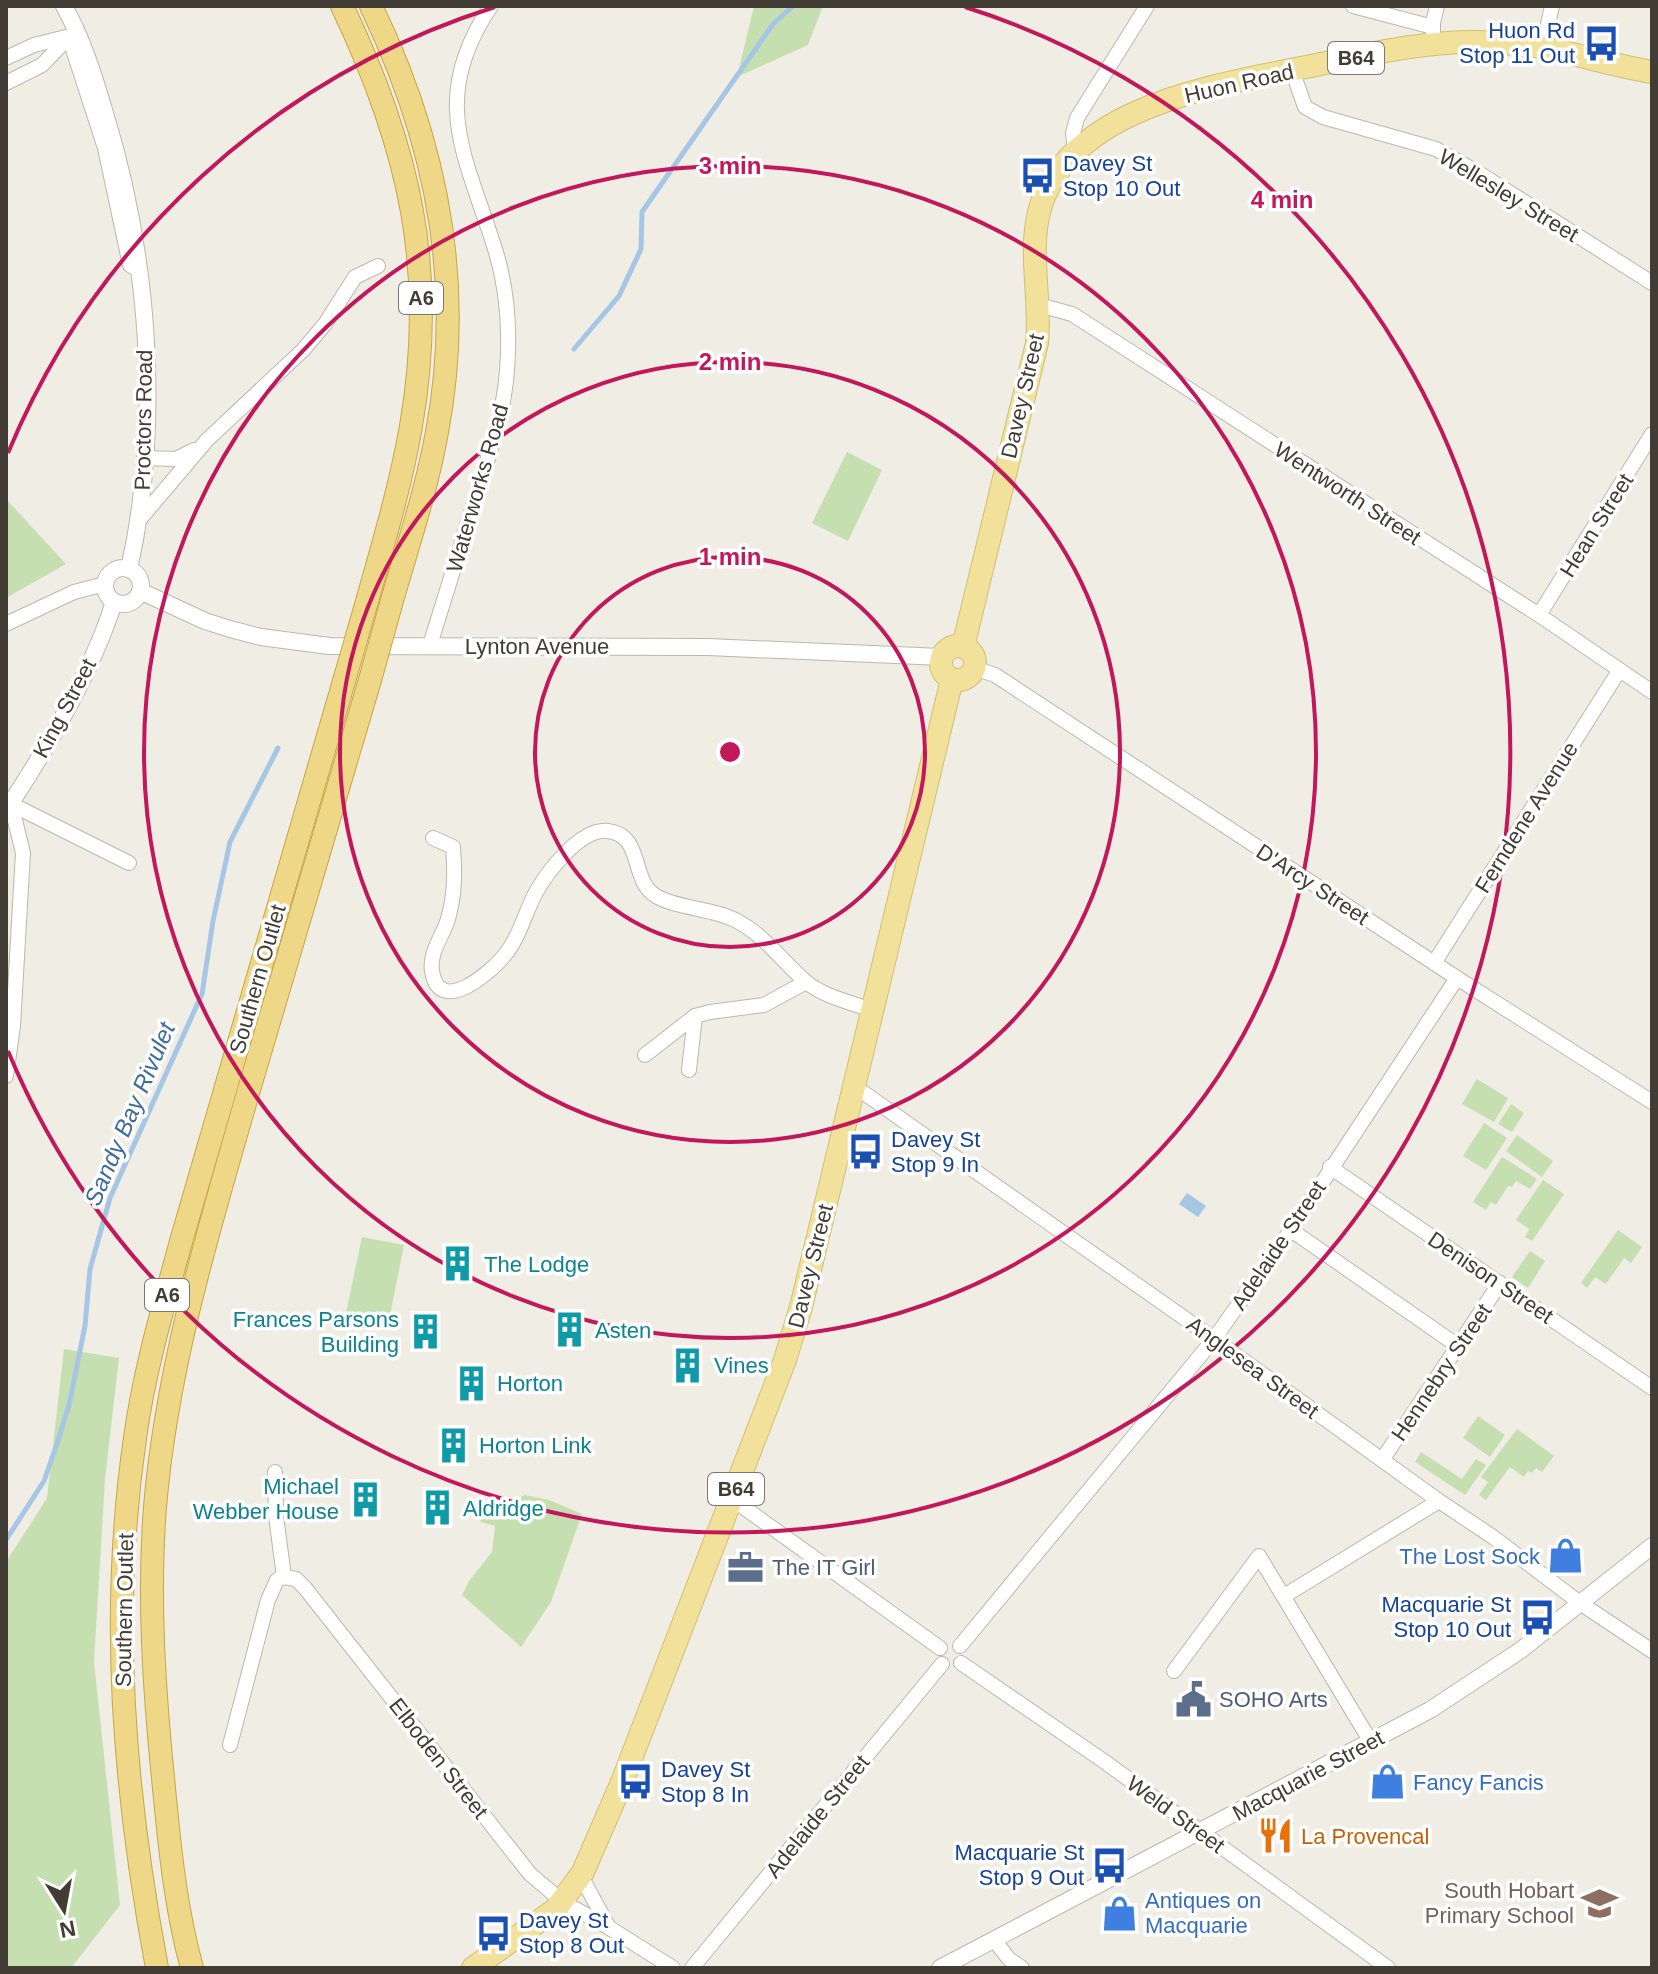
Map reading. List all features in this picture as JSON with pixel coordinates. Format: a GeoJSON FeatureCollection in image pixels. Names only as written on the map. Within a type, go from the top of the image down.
{"type":"FeatureCollection","features":[{"type":"Feature","properties":{"kind":"highway","name":"Southern Outlet"},"geometry":{"type":"LineString","coordinates":[[157,1968],[131,1811],[120,1634],[124,1544],[135,1438],[171,1279],[390,518],[411,426],[421,340],[421,273],[410,196],[396,139],[377,85],[342,6]]}},
{"type":"Feature","properties":{"kind":"highway","name":"Southern Outlet"},"geometry":{"type":"LineString","coordinates":[[192,1964],[166,1809],[154,1658],[152,1561],[163,1446],[182,1333],[209,1229],[370,680],[438,430],[446,374],[448,287],[443,229],[426,145],[402,76],[371,6]]}},
{"type":"Feature","properties":{"kind":"main road","name":"Huon Road"},"geometry":{"type":"LineString","coordinates":[[1075,152],[1134,113],[1201,90],[1434,36],[1543,47],[1652,72]]}},
{"type":"Feature","properties":{"kind":"main road","name":"Davey Street"},"geometry":{"type":"LineString","coordinates":[[963,647],[1033,359],[1039,305],[1035,244],[1039,210],[1055,176],[1075,152]]}},
{"type":"Feature","properties":{"kind":"main road"},"geometry":{"type":"LineString","coordinates":[[963,647],[972,653],[974,668],[968,677],[952,679],[942,667],[942,657],[948,649],[963,647]]}},
{"type":"Feature","properties":{"kind":"main road","name":"Davey Street"},"geometry":{"type":"LineString","coordinates":[[473,1968],[543,1920],[563,1902],[581,1876],[622,1782],[793,1336],[952,679]]}},
{"type":"Feature","properties":{"kind":"street","name":"Proctors Road"},"geometry":{"type":"LineString","coordinates":[[64,6],[115,145],[140,271],[146,354],[144,458],[140,519],[129,569]]}},
{"type":"Feature","properties":{"kind":"street","name":"Waterworks Road"},"geometry":{"type":"LineString","coordinates":[[430,645],[500,420],[507,368],[506,318],[500,270],[463,159],[458,123],[458,87],[463,63],[477,27],[491,6]]}},
{"type":"Feature","properties":{"kind":"street"},"geometry":{"type":"LineString","coordinates":[[1075,152],[1073,133],[1077,118],[1147,6]]}},
{"type":"Feature","properties":{"kind":"street"},"geometry":{"type":"LineString","coordinates":[[1353,6],[1434,36],[1437,6]]}},
{"type":"Feature","properties":{"kind":"street"},"geometry":{"type":"LineString","coordinates":[[1543,47],[1552,6]]}},
{"type":"Feature","properties":{"kind":"street"},"geometry":{"type":"LineString","coordinates":[[6,58],[34,45],[73,34]]}},
{"type":"Feature","properties":{"kind":"street"},"geometry":{"type":"LineString","coordinates":[[6,83],[42,65],[73,34]]}},
{"type":"Feature","properties":{"kind":"street","name":"Wellesley Street"},"geometry":{"type":"LineString","coordinates":[[1292,70],[1305,107],[1323,117],[1436,149],[1652,283]]}},
{"type":"Feature","properties":{"kind":"street"},"geometry":{"type":"LineString","coordinates":[[140,519],[207,440],[303,350],[325,324],[355,277],[378,266]]}},
{"type":"Feature","properties":{"kind":"street","name":"Wentworth Street"},"geometry":{"type":"LineString","coordinates":[[1039,305],[1072,314],[1539,615],[1652,692]]}},
{"type":"Feature","properties":{"kind":"street","name":"Hean Street"},"geometry":{"type":"LineString","coordinates":[[1539,615],[1652,434]]}},
{"type":"Feature","properties":{"kind":"street"},"geometry":{"type":"LineString","coordinates":[[144,458],[176,459],[207,440]]}},
{"type":"Feature","properties":{"kind":"street"},"geometry":{"type":"LineString","coordinates":[[6,624],[74,592],[105,584],[114,571],[129,569],[140,580],[140,591],[130,603],[114,602],[107,594],[105,584]]}},
{"type":"Feature","properties":{"kind":"street","name":"Lynton Avenue"},"geometry":{"type":"LineString","coordinates":[[140,591],[205,621],[261,637],[329,646],[708,647],[942,657]]}},
{"type":"Feature","properties":{"kind":"street","name":"King Street"},"geometry":{"type":"LineString","coordinates":[[8,807],[53,734],[107,626],[114,602]]}},
{"type":"Feature","properties":{"kind":"street","name":"D'Arcy Street"},"geometry":{"type":"LineString","coordinates":[[974,668],[995,675],[1652,1102]]}},
{"type":"Feature","properties":{"kind":"street","name":"Ferndene Avenue"},"geometry":{"type":"LineString","coordinates":[[1434,963],[1619,671]]}},
{"type":"Feature","properties":{"kind":"street"},"geometry":{"type":"LineString","coordinates":[[8,807],[129,863]]}},
{"type":"Feature","properties":{"kind":"street"},"geometry":{"type":"LineString","coordinates":[[6,1076],[13,1026],[23,853],[8,807]]}},
{"type":"Feature","properties":{"kind":"street"},"geometry":{"type":"LineString","coordinates":[[433,838],[453,847],[456,885],[447,922],[431,965],[436,982],[444,990],[454,992],[465,989],[504,956],[535,896],[555,866],[573,846],[591,833],[608,831],[623,836],[632,848],[644,883],[654,895],[734,919],[756,933],[806,982],[871,1010]]}},
{"type":"Feature","properties":{"kind":"street","name":"Adelaide Street"},"geometry":{"type":"LineString","coordinates":[[960,1646],[1214,1339],[1291,1230],[1457,978]]}},
{"type":"Feature","properties":{"kind":"street"},"geometry":{"type":"LineString","coordinates":[[645,1055],[695,1016],[764,1005],[806,982]]}},
{"type":"Feature","properties":{"kind":"street"},"geometry":{"type":"LineString","coordinates":[[689,1070],[695,1016]]}},
{"type":"Feature","properties":{"kind":"street","name":"Anglesea Street"},"geometry":{"type":"LineString","coordinates":[[851,1090],[864,1093],[1493,1537],[1580,1603],[1652,1651]]}},
{"type":"Feature","properties":{"kind":"street","name":"Denison Street"},"geometry":{"type":"LineString","coordinates":[[1330,1167],[1652,1388]]}},
{"type":"Feature","properties":{"kind":"street"},"geometry":{"type":"LineString","coordinates":[[1291,1230],[1458,1346]]}},
{"type":"Feature","properties":{"kind":"street","name":"Hennebry Street"},"geometry":{"type":"LineString","coordinates":[[1382,1460],[1500,1283]]}},
{"type":"Feature","properties":{"kind":"street"},"geometry":{"type":"LineString","coordinates":[[230,1745],[272,1589],[277,1580],[284,1577],[276,1516],[275,1472]]}},
{"type":"Feature","properties":{"kind":"street"},"geometry":{"type":"LineString","coordinates":[[732,1499],[940,1648]]}},
{"type":"Feature","properties":{"kind":"street"},"geometry":{"type":"LineString","coordinates":[[1284,1596],[1439,1501]]}},
{"type":"Feature","properties":{"kind":"street","name":"Macquarie Street"},"geometry":{"type":"LineString","coordinates":[[940,1968],[1371,1742],[1475,1682],[1652,1546]]}},
{"type":"Feature","properties":{"kind":"street"},"geometry":{"type":"LineString","coordinates":[[1174,1671],[1259,1556],[1371,1742]]}},
{"type":"Feature","properties":{"kind":"street","name":"Elboden Street"},"geometry":{"type":"LineString","coordinates":[[284,1577],[296,1579],[305,1588],[530,1874],[563,1902],[673,1968]]}},
{"type":"Feature","properties":{"kind":"street"},"geometry":{"type":"LineString","coordinates":[[949,1642],[960,1646],[964,1653],[961,1663],[952,1667],[942,1664],[938,1656],[940,1648],[949,1642]]}},
{"type":"Feature","properties":{"kind":"street","name":"Weld Street"},"geometry":{"type":"LineString","coordinates":[[961,1663],[1105,1762],[1388,1968]]}},
{"type":"Feature","properties":{"kind":"street","name":"Adelaide Street"},"geometry":{"type":"LineString","coordinates":[[692,1968],[942,1664]]}},
{"type":"Feature","properties":{"kind":"street","name":"Elboden Street"},"geometry":{"type":"LineString","coordinates":[[581,1876],[608,1927]]}},
{"type":"Feature","properties":{"kind":"street"},"geometry":{"type":"LineString","coordinates":[[994,1940],[1009,1959],[1022,1968]]}},
{"type":"Feature","properties":{"kind":"green space"},"geometry":{"type":"Polygon","coordinates":[[[754,6],[823,6],[808,45],[737,77],[754,6]]]}},
{"type":"Feature","properties":{"kind":"green space"},"geometry":{"type":"Polygon","coordinates":[[[847,452],[882,470],[848,541],[812,523],[847,452]]]}},
{"type":"Feature","properties":{"kind":"green space"},"geometry":{"type":"Polygon","coordinates":[[[6,499],[66,564],[6,598],[6,499]]]}},
{"type":"Feature","properties":{"kind":"green space"},"geometry":{"type":"Polygon","coordinates":[[[1477,1079],[1508,1098],[1494,1122],[1462,1104],[1477,1079]]]}},
{"type":"Feature","properties":{"kind":"green space"},"geometry":{"type":"Polygon","coordinates":[[[1511,1104],[1524,1113],[1512,1132],[1498,1124],[1511,1104]]]}},
{"type":"Feature","properties":{"kind":"green space"},"geometry":{"type":"Polygon","coordinates":[[[1484,1123],[1507,1138],[1486,1170],[1463,1156],[1484,1123]]]}},
{"type":"Feature","properties":{"kind":"green space"},"geometry":{"type":"Polygon","coordinates":[[[1517,1135],[1553,1161],[1542,1177],[1506,1151],[1517,1135]]]}},
{"type":"Feature","properties":{"kind":"green space"},"geometry":{"type":"Polygon","coordinates":[[[1502,1157],[1537,1179],[1530,1189],[1516,1181],[1512,1187],[1508,1186],[1496,1205],[1491,1202],[1486,1210],[1473,1202],[1502,1157]]]}},
{"type":"Feature","properties":{"kind":"green space"},"geometry":{"type":"Polygon","coordinates":[[[1543,1180],[1564,1194],[1532,1241],[1525,1237],[1529,1229],[1516,1220],[1543,1180]]]}},
{"type":"Feature","properties":{"kind":"green space"},"geometry":{"type":"Polygon","coordinates":[[[1618,1230],[1642,1247],[1631,1263],[1624,1258],[1606,1284],[1595,1277],[1587,1288],[1581,1283],[1618,1230]]]}},
{"type":"Feature","properties":{"kind":"green space"},"geometry":{"type":"Polygon","coordinates":[[[362,1237],[404,1245],[387,1331],[344,1322],[362,1237]]]}},
{"type":"Feature","properties":{"kind":"green space"},"geometry":{"type":"Polygon","coordinates":[[[1530,1251],[1545,1261],[1528,1288],[1512,1277],[1530,1251]]]}},
{"type":"Feature","properties":{"kind":"green space"},"geometry":{"type":"Polygon","coordinates":[[[64,1349],[119,1358],[105,1479],[94,1662],[120,1905],[71,1968],[6,1968],[6,1562],[47,1498],[64,1349]]]}},
{"type":"Feature","properties":{"kind":"green space"},"geometry":{"type":"Polygon","coordinates":[[[1478,1416],[1505,1435],[1490,1457],[1463,1438],[1478,1416]]]}},
{"type":"Feature","properties":{"kind":"green space"},"geometry":{"type":"Polygon","coordinates":[[[1517,1429],[1554,1456],[1542,1472],[1536,1468],[1524,1477],[1510,1467],[1486,1500],[1479,1495],[1488,1482],[1481,1477],[1517,1429]]]}},
{"type":"Feature","properties":{"kind":"green space"},"geometry":{"type":"Polygon","coordinates":[[[1421,1452],[1462,1479],[1476,1459],[1486,1465],[1465,1495],[1415,1462],[1421,1452]]]}},
{"type":"Feature","properties":{"kind":"green space"},"geometry":{"type":"Polygon","coordinates":[[[525,1495],[549,1500],[582,1514],[551,1602],[521,1647],[462,1595],[492,1552],[495,1526],[481,1522],[481,1507],[511,1502],[525,1495]]]}},
{"type":"Feature","properties":{"kind":"water"},"geometry":{"type":"Polygon","coordinates":[[[1187,1193],[1206,1206],[1198,1217],[1179,1204],[1187,1193]]]}},
{"type":"Feature","properties":{"kind":"waterway","name":"Sandy Bay Rivulet"},"geometry":{"type":"LineString","coordinates":[[574,349],[619,296],[641,249],[642,212],[773,24],[793,6]]}},
{"type":"Feature","properties":{"kind":"waterway","name":"Sandy Bay Rivulet"},"geometry":{"type":"LineString","coordinates":[[6,1540],[44,1481],[57,1444],[69,1405],[85,1326],[90,1269],[110,1198],[202,994],[213,921],[230,842],[278,748]]}},
{"type":"Feature","properties":{"kind":"place","name":"Huon Rd Stop 11 Out"},"geometry":{"type":"Point","coordinates":[1601,43]}},
{"type":"Feature","properties":{"kind":"place","name":"Davey St Stop 10 Out"},"geometry":{"type":"Point","coordinates":[1037,176]}},
{"type":"Feature","properties":{"kind":"place","name":"Davey St Stop 9 In"},"geometry":{"type":"Point","coordinates":[865,1152]}},
{"type":"Feature","properties":{"kind":"place","name":"The Lodge"},"geometry":{"type":"Point","coordinates":[458,1264]}},
{"type":"Feature","properties":{"kind":"place","name":"Asten"},"geometry":{"type":"Point","coordinates":[569,1330]}},
{"type":"Feature","properties":{"kind":"place","name":"Frances Parsons Building"},"geometry":{"type":"Point","coordinates":[425,1332]}},
{"type":"Feature","properties":{"kind":"place","name":"Vines"},"geometry":{"type":"Point","coordinates":[688,1365]}},
{"type":"Feature","properties":{"kind":"place","name":"Horton"},"geometry":{"type":"Point","coordinates":[471,1383]}},
{"type":"Feature","properties":{"kind":"place","name":"Horton Link"},"geometry":{"type":"Point","coordinates":[453,1445]}},
{"type":"Feature","properties":{"kind":"place","name":"Michael Webber House"},"geometry":{"type":"Point","coordinates":[365,1499]}},
{"type":"Feature","properties":{"kind":"place","name":"Aldridge"},"geometry":{"type":"Point","coordinates":[437,1508]}},
{"type":"Feature","properties":{"kind":"place","name":"The Lost Sock"},"geometry":{"type":"Point","coordinates":[1566,1556]}},
{"type":"Feature","properties":{"kind":"place","name":"The IT Girl"},"geometry":{"type":"Point","coordinates":[746,1567]}},
{"type":"Feature","properties":{"kind":"place","name":"Macquarie St Stop 10 Out"},"geometry":{"type":"Point","coordinates":[1537,1617]}},
{"type":"Feature","properties":{"kind":"place","name":"SOHO Arts"},"geometry":{"type":"Point","coordinates":[1193,1699]}},
{"type":"Feature","properties":{"kind":"place","name":"Davey St Stop 8 In"},"geometry":{"type":"Point","coordinates":[635,1782]}},
{"type":"Feature","properties":{"kind":"place","name":"Fancy Fancis"},"geometry":{"type":"Point","coordinates":[1387,1782]}},
{"type":"Feature","properties":{"kind":"place","name":"La Provencal"},"geometry":{"type":"Point","coordinates":[1275,1836]}},
{"type":"Feature","properties":{"kind":"place","name":"Macquarie St Stop 9 Out"},"geometry":{"type":"Point","coordinates":[1110,1865]}},
{"type":"Feature","properties":{"kind":"place","name":"South Hobart Primary School"},"geometry":{"type":"Point","coordinates":[1600,1903]}},
{"type":"Feature","properties":{"kind":"place","name":"Antiques on Macquarie"},"geometry":{"type":"Point","coordinates":[1119,1913]}},
{"type":"Feature","properties":{"kind":"place","name":"Davey St Stop 8 Out"},"geometry":{"type":"Point","coordinates":[493,1933]}}]}
